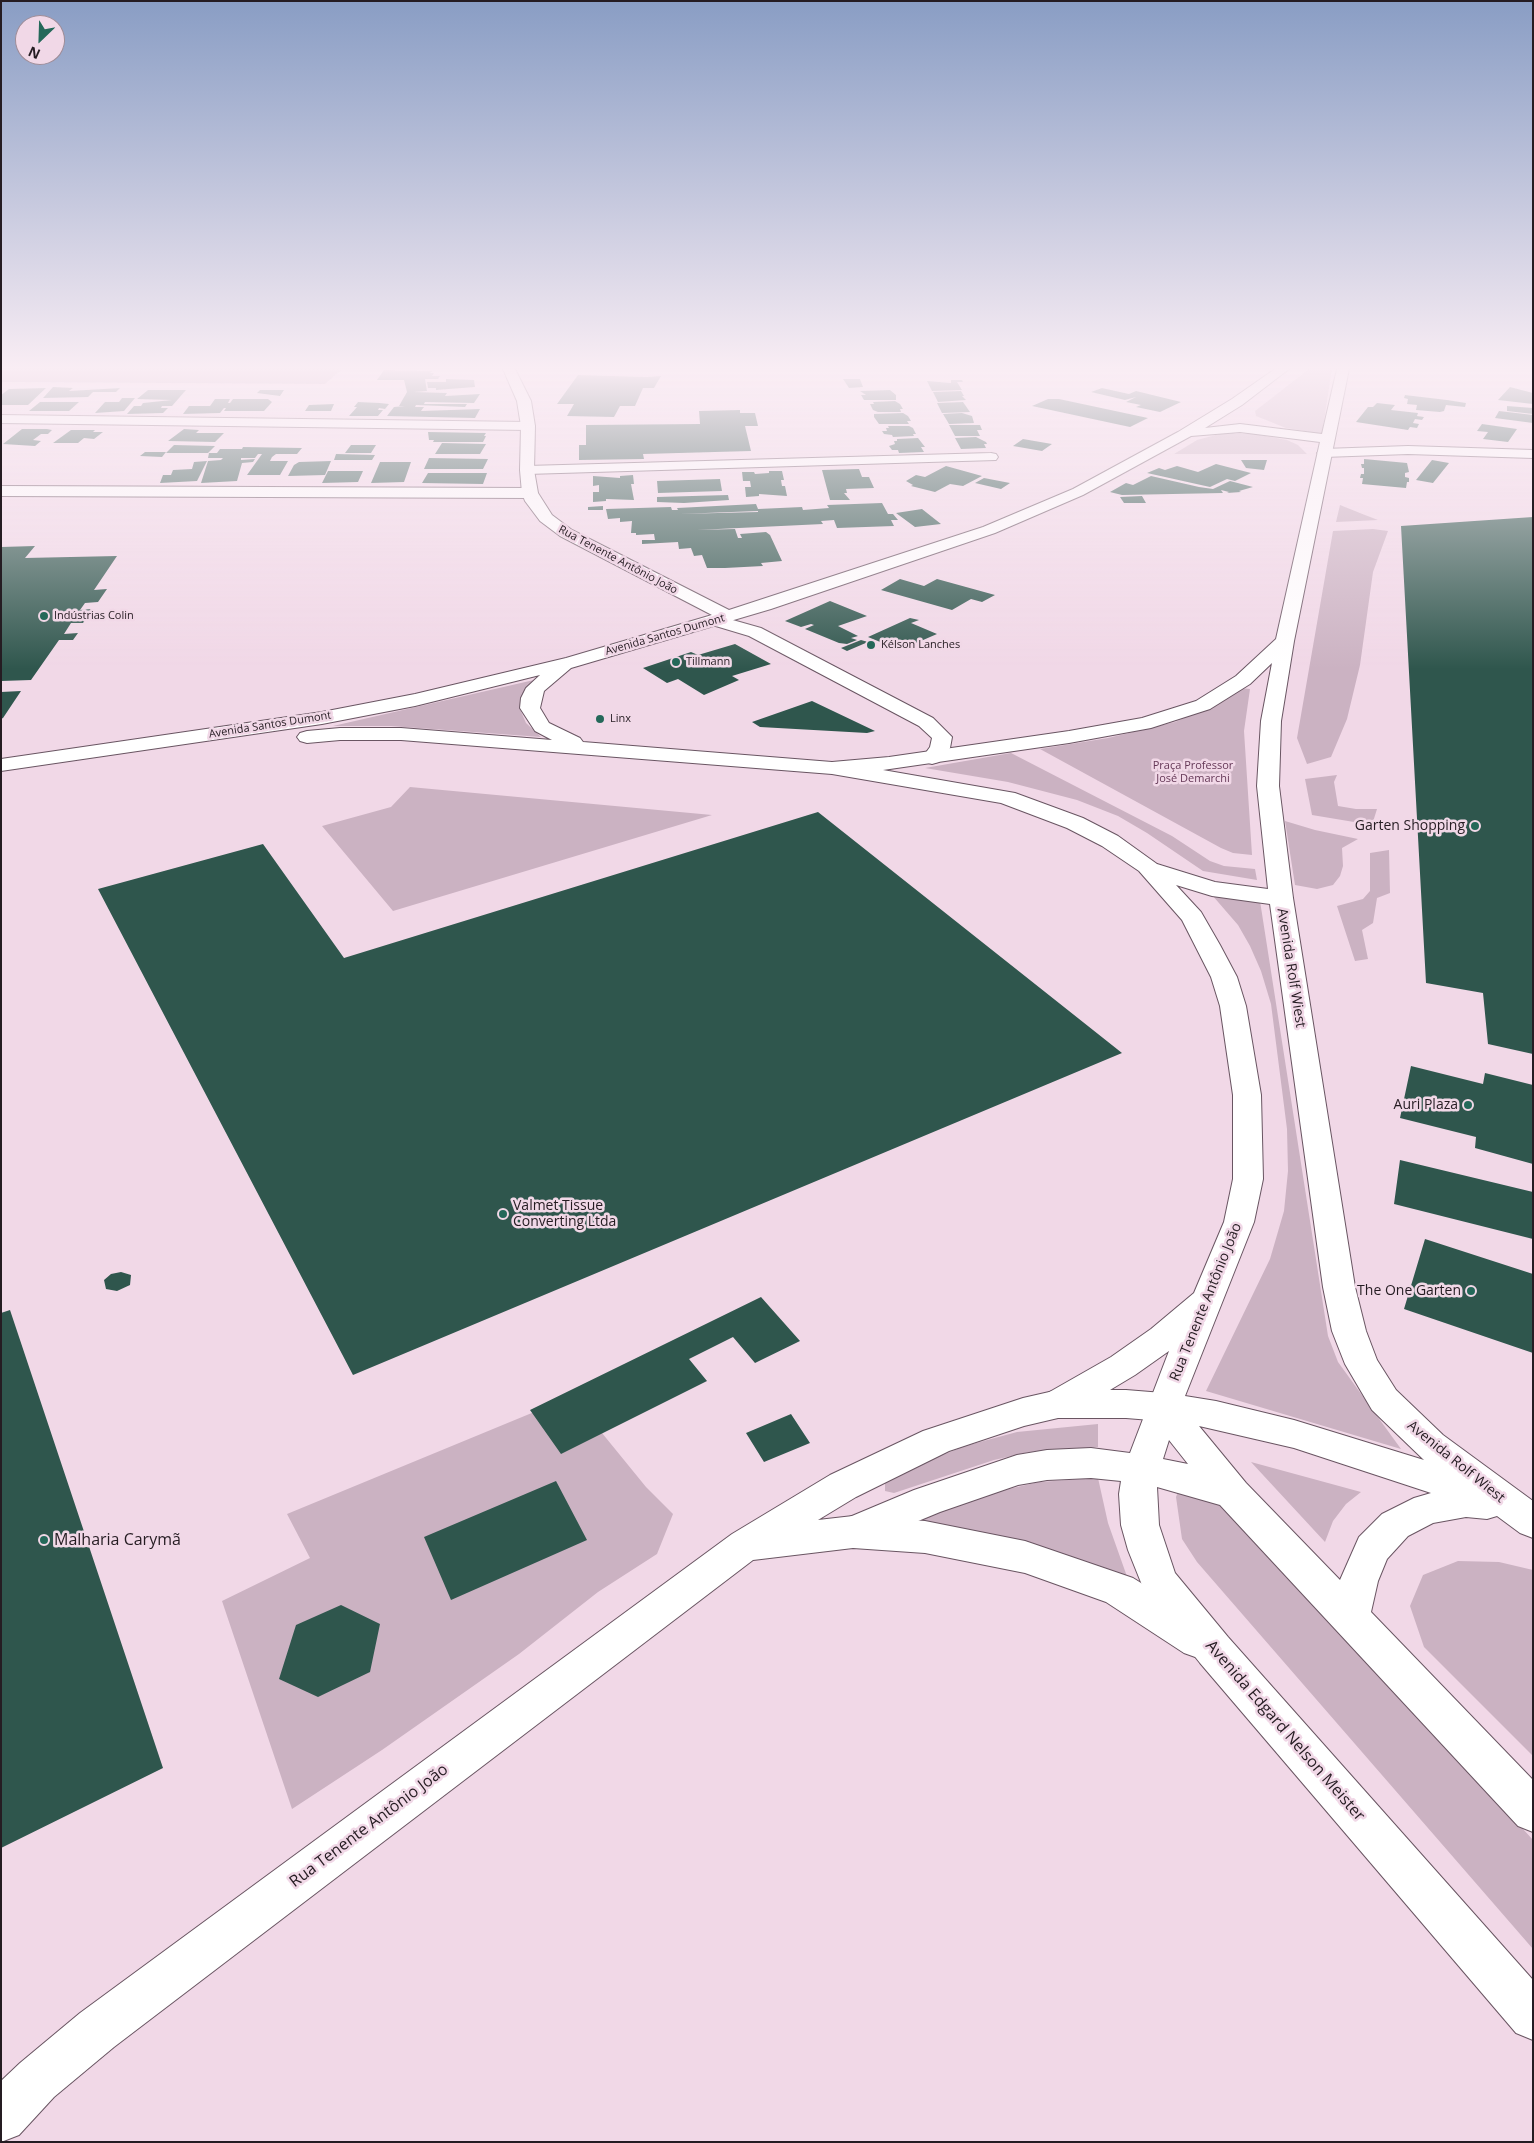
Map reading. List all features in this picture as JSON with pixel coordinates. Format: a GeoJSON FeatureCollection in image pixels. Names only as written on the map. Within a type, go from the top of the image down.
{"type":"FeatureCollection","features":[{"type":"Feature","properties":{"kind":"main road"},"geometry":{"type":"LineString","coordinates":[[527,470],[562,469]]}},
{"type":"Feature","properties":{"kind":"main road","name":"Avenida Santos Dumont"},"geometry":{"type":"LineString","coordinates":[[1,765],[314,719],[475,687],[572,662],[721,618],[897,562],[989,530],[1078,492],[1120,469]]}},
{"type":"Feature","properties":{"kind":"main road","name":"Avenida Rolf Wiest"},"geometry":{"type":"LineString","coordinates":[[1321,469],[1284,641],[1271,721],[1268,786],[1281,898],[1339,1287],[1349,1331],[1362,1364],[1384,1400],[1430,1444],[1521,1513]]}},
{"type":"Feature","properties":{"kind":"main road","name":"Rua Tenente Antônio João"},"geometry":{"type":"LineString","coordinates":[[527,470],[530,493],[539,510],[554,526],[652,578],[721,618],[755,632],[926,722],[942,737],[940,748],[932,758]]}},
{"type":"Feature","properties":{"kind":"main road"},"geometry":{"type":"LineString","coordinates":[[1,491],[530,493]]}},
{"type":"Feature","properties":{"kind":"main road"},"geometry":{"type":"LineString","coordinates":[[475,687],[518,671],[651,632],[659,627],[670,611],[667,597],[652,578]]}},
{"type":"Feature","properties":{"kind":"main road"},"geometry":{"type":"LineString","coordinates":[[572,662],[556,671],[536,688],[531,698],[530,708],[534,718],[542,727],[555,735],[599,749],[832,768],[932,758],[1106,731],[1177,715],[1203,705],[1230,689],[1243,680],[1284,641]]}},
{"type":"Feature","properties":{"kind":"main road","name":"Avenida Santos Dumont"},"geometry":{"type":"LineString","coordinates":[[1,783],[244,746],[340,734],[372,733],[599,749]]}},
{"type":"Feature","properties":{"kind":"main road","name":"Rua Tenente Antônio João"},"geometry":{"type":"LineString","coordinates":[[1,2117],[37,2080],[97,2030],[744,1545],[843,1486],[936,1441],[1008,1416],[1058,1404],[1126,1404],[1164,1407],[1212,1294],[1239,1222],[1248,1179],[1247,1095],[1233,1006],[1224,977],[1192,918],[1146,866],[1110,841],[1075,823],[1032,806],[963,788],[832,768]]}},
{"type":"Feature","properties":{"kind":"main road"},"geometry":{"type":"LineString","coordinates":[[1146,866],[1212,889],[1281,898]]}},
{"type":"Feature","properties":{"kind":"main road"},"geometry":{"type":"LineString","coordinates":[[1058,1404],[1123,1366],[1163,1338],[1212,1294]]}},
{"type":"Feature","properties":{"kind":"main road"},"geometry":{"type":"LineString","coordinates":[[1164,1407],[1216,1415],[1294,1434],[1378,1460],[1521,1513]]}},
{"type":"Feature","properties":{"kind":"main road"},"geometry":{"type":"LineString","coordinates":[[1164,1407],[1233,1494],[1533,1811]]}},
{"type":"Feature","properties":{"kind":"main road","name":"Avenida Edgard Nelson Meister"},"geometry":{"type":"LineString","coordinates":[[1164,1407],[1142,1469],[1137,1494],[1140,1525],[1147,1550],[1160,1583],[1214,1650],[1533,2016]]}},
{"type":"Feature","properties":{"kind":"main road"},"geometry":{"type":"LineString","coordinates":[[853,1532],[927,1502],[1018,1470],[1047,1465],[1091,1462],[1142,1469],[1184,1478],[1233,1494]]}},
{"type":"Feature","properties":{"kind":"main road"},"geometry":{"type":"LineString","coordinates":[[1350,1617],[1359,1581],[1372,1549],[1395,1525],[1427,1509],[1466,1502],[1521,1513]]}},
{"type":"Feature","properties":{"kind":"main road"},"geometry":{"type":"LineString","coordinates":[[744,1545],[853,1532],[926,1537],[1025,1557],[1118,1590],[1214,1650]]}},
{"type":"Feature","properties":{"kind":"green space"},"geometry":{"type":"Polygon","coordinates":[[[1340,505],[1365,515],[1378,520],[1336,522],[1340,505]]]}},
{"type":"Feature","properties":{"kind":"green space"},"geometry":{"type":"Polygon","coordinates":[[[1373,529],[1388,531],[1373,572],[1360,665],[1347,719],[1331,757],[1307,764],[1297,738],[1333,531],[1373,529]]]}},
{"type":"Feature","properties":{"kind":"green space"},"geometry":{"type":"Polygon","coordinates":[[[534,680],[521,702],[520,709],[526,723],[541,737],[391,726],[333,726],[534,680]]]}},
{"type":"Feature","properties":{"kind":"green space","name":"Praça Professor José Demarchi"},"geometry":{"type":"Polygon","coordinates":[[[1241,688],[1250,689],[1244,731],[1252,855],[1233,853],[1221,848],[1040,749],[1108,738],[1175,722],[1225,700],[1241,688]]]}},
{"type":"Feature","properties":{"kind":"green space"},"geometry":{"type":"Polygon","coordinates":[[[1011,753],[1172,836],[1210,861],[1224,866],[1255,869],[1257,880],[1203,871],[1118,816],[1077,800],[1008,782],[925,768],[1011,753]]]}},
{"type":"Feature","properties":{"kind":"green space"},"geometry":{"type":"Polygon","coordinates":[[[1337,775],[1334,782],[1338,806],[1356,809],[1377,809],[1372,825],[1312,815],[1305,779],[1337,775]]]}},
{"type":"Feature","properties":{"kind":"green space"},"geometry":{"type":"Polygon","coordinates":[[[410,787],[712,815],[393,911],[322,826],[391,807],[410,787]]]}},
{"type":"Feature","properties":{"kind":"green space"},"geometry":{"type":"Polygon","coordinates":[[[1285,821],[1315,830],[1358,839],[1342,848],[1343,866],[1340,876],[1333,885],[1317,889],[1295,885],[1285,821]]]}},
{"type":"Feature","properties":{"kind":"green space"},"geometry":{"type":"Polygon","coordinates":[[[1389,850],[1390,893],[1377,898],[1373,923],[1362,930],[1368,959],[1355,961],[1337,906],[1363,899],[1370,891],[1370,853],[1389,850]]]}},
{"type":"Feature","properties":{"kind":"green space"},"geometry":{"type":"Polygon","coordinates":[[[1212,895],[1260,901],[1328,1336],[1338,1362],[1401,1449],[1206,1391],[1270,1259],[1284,1211],[1288,1171],[1287,1129],[1271,1004],[1261,971],[1250,946],[1238,925],[1212,895]]]}},
{"type":"Feature","properties":{"kind":"green space"},"geometry":{"type":"Polygon","coordinates":[[[556,1403],[602,1433],[646,1487],[673,1514],[657,1554],[598,1592],[519,1654],[382,1750],[292,1809],[222,1601],[310,1558],[287,1514],[556,1403]]]}},
{"type":"Feature","properties":{"kind":"green space"},"geometry":{"type":"Polygon","coordinates":[[[1098,1424],[1098,1447],[1029,1452],[994,1460],[894,1493],[885,1491],[885,1483],[930,1460],[965,1446],[1017,1432],[1098,1424]]]}},
{"type":"Feature","properties":{"kind":"green space"},"geometry":{"type":"Polygon","coordinates":[[[1251,1462],[1361,1492],[1346,1504],[1333,1521],[1325,1542],[1251,1462]]]}},
{"type":"Feature","properties":{"kind":"green space"},"geometry":{"type":"Polygon","coordinates":[[[1098,1478],[1108,1523],[1130,1585],[912,1523],[991,1493],[1039,1482],[1098,1478]]]}},
{"type":"Feature","properties":{"kind":"green space"},"geometry":{"type":"Polygon","coordinates":[[[1197,1487],[1248,1527],[1533,1840],[1533,1949],[1197,1562],[1182,1539],[1176,1497],[1179,1489],[1197,1487]]]}},
{"type":"Feature","properties":{"kind":"green space"},"geometry":{"type":"Polygon","coordinates":[[[1458,1561],[1499,1562],[1533,1570],[1533,1756],[1424,1647],[1410,1606],[1423,1575],[1458,1561]]]}},
{"type":"Feature","properties":{"kind":"building"},"geometry":{"type":"Polygon","coordinates":[[[203,469],[197,481],[160,483],[163,475],[171,475],[173,470],[203,469]]]}},
{"type":"Feature","properties":{"kind":"building"},"geometry":{"type":"Polygon","coordinates":[[[205,469],[240,469],[237,481],[201,483],[205,469]]]}},
{"type":"Feature","properties":{"kind":"building"},"geometry":{"type":"Polygon","coordinates":[[[251,469],[283,469],[280,475],[247,475],[251,469]]]}},
{"type":"Feature","properties":{"kind":"building"},"geometry":{"type":"Polygon","coordinates":[[[292,469],[328,469],[325,475],[288,476],[292,469]]]}},
{"type":"Feature","properties":{"kind":"building"},"geometry":{"type":"Polygon","coordinates":[[[377,469],[409,469],[404,482],[371,483],[377,469]]]}},
{"type":"Feature","properties":{"kind":"building"},"geometry":{"type":"Polygon","coordinates":[[[859,469],[862,477],[869,477],[874,488],[846,489],[847,493],[844,493],[850,500],[830,500],[822,470],[859,469]]]}},
{"type":"Feature","properties":{"kind":"building"},"geometry":{"type":"Polygon","coordinates":[[[940,469],[957,469],[982,476],[963,486],[950,484],[935,492],[911,486],[913,485],[906,481],[916,475],[925,477],[940,469]]]}},
{"type":"Feature","properties":{"kind":"building"},"geometry":{"type":"Polygon","coordinates":[[[1157,469],[1188,469],[1198,472],[1205,469],[1235,469],[1251,473],[1235,481],[1227,479],[1210,487],[1147,473],[1157,469]]]}},
{"type":"Feature","properties":{"kind":"building"},"geometry":{"type":"Polygon","coordinates":[[[1364,469],[1408,469],[1409,472],[1405,473],[1405,477],[1409,478],[1409,482],[1407,482],[1406,488],[1362,484],[1363,478],[1360,478],[1361,474],[1364,474],[1364,469]]]}},
{"type":"Feature","properties":{"kind":"building"},"geometry":{"type":"Polygon","coordinates":[[[1425,469],[1444,469],[1433,483],[1416,480],[1425,469]]]}},
{"type":"Feature","properties":{"kind":"building"},"geometry":{"type":"Polygon","coordinates":[[[328,471],[363,471],[358,482],[322,483],[328,471]]]}},
{"type":"Feature","properties":{"kind":"building"},"geometry":{"type":"Polygon","coordinates":[[[769,471],[782,471],[784,480],[781,480],[782,486],[785,486],[787,496],[759,494],[759,496],[746,497],[745,487],[751,487],[750,481],[743,481],[742,472],[754,472],[755,474],[769,473],[769,471]]]}},
{"type":"Feature","properties":{"kind":"building"},"geometry":{"type":"Polygon","coordinates":[[[428,473],[487,473],[483,484],[422,483],[428,473]]]}},
{"type":"Feature","properties":{"kind":"building"},"geometry":{"type":"Polygon","coordinates":[[[633,475],[634,484],[631,484],[634,500],[606,499],[606,501],[593,502],[593,492],[599,492],[599,485],[593,486],[593,476],[620,478],[620,476],[633,475]]]}},
{"type":"Feature","properties":{"kind":"building"},"geometry":{"type":"Polygon","coordinates":[[[1151,476],[1213,489],[1230,481],[1253,487],[1239,491],[1241,492],[1227,493],[1229,492],[1221,490],[1223,493],[1122,495],[1110,492],[1126,483],[1133,485],[1151,476]]]}},
{"type":"Feature","properties":{"kind":"building"},"geometry":{"type":"Polygon","coordinates":[[[984,478],[1010,483],[1001,489],[975,483],[984,478]]]}},
{"type":"Feature","properties":{"kind":"building"},"geometry":{"type":"Polygon","coordinates":[[[720,479],[722,491],[658,493],[657,481],[720,479]]]}},
{"type":"Feature","properties":{"kind":"building"},"geometry":{"type":"Polygon","coordinates":[[[728,495],[729,500],[684,503],[657,502],[657,497],[728,495]]]}},
{"type":"Feature","properties":{"kind":"building"},"geometry":{"type":"Polygon","coordinates":[[[1142,496],[1146,503],[1124,503],[1120,497],[1142,496]]]}},
{"type":"Feature","properties":{"kind":"building"},"geometry":{"type":"Polygon","coordinates":[[[882,503],[888,514],[893,514],[898,520],[891,520],[894,526],[837,528],[834,520],[821,521],[823,524],[697,530],[735,529],[738,538],[742,538],[740,534],[766,532],[770,535],[782,561],[761,563],[763,566],[707,568],[702,555],[694,556],[691,548],[679,549],[678,542],[642,544],[642,540],[655,540],[654,534],[636,535],[636,533],[631,533],[632,521],[620,522],[620,518],[608,519],[606,509],[671,507],[672,510],[678,510],[677,508],[756,504],[758,509],[802,507],[803,510],[829,508],[827,505],[882,503]],[[758,511],[679,514],[758,512],[758,511]]]}},
{"type":"Feature","properties":{"kind":"building"},"geometry":{"type":"Polygon","coordinates":[[[603,506],[603,510],[588,510],[588,507],[603,506]]]}},
{"type":"Feature","properties":{"kind":"building"},"geometry":{"type":"Polygon","coordinates":[[[922,509],[941,524],[915,527],[896,513],[922,509]]]}},
{"type":"Feature","properties":{"kind":"building","name":"Garten Shopping"},"geometry":{"type":"Polygon","coordinates":[[[1533,517],[1533,1054],[1488,1044],[1483,993],[1426,983],[1401,526],[1533,517]]]}},
{"type":"Feature","properties":{"kind":"building","name":"Indústrias Colin"},"geometry":{"type":"Polygon","coordinates":[[[35,546],[25,558],[117,556],[94,590],[107,589],[98,602],[85,603],[80,610],[92,609],[83,623],[71,623],[64,634],[78,633],[73,640],[59,640],[31,680],[1,681],[1,547],[35,546]]]}},
{"type":"Feature","properties":{"kind":"building"},"geometry":{"type":"Polygon","coordinates":[[[900,579],[924,586],[937,579],[995,595],[982,602],[971,599],[952,610],[881,590],[900,579]]]}},
{"type":"Feature","properties":{"kind":"building"},"geometry":{"type":"Polygon","coordinates":[[[830,601],[867,616],[838,626],[858,636],[851,638],[857,640],[847,644],[839,643],[805,629],[814,625],[801,627],[785,621],[830,601]]]}},
{"type":"Feature","properties":{"kind":"building"},"geometry":{"type":"Polygon","coordinates":[[[910,618],[919,620],[911,623],[937,634],[900,650],[868,637],[910,618]]]}},
{"type":"Feature","properties":{"kind":"building"},"geometry":{"type":"Polygon","coordinates":[[[861,640],[868,642],[847,651],[841,648],[861,640]]]}},
{"type":"Feature","properties":{"kind":"building"},"geometry":{"type":"Polygon","coordinates":[[[735,644],[771,664],[732,676],[739,680],[704,695],[678,679],[667,683],[643,668],[691,652],[698,655],[735,644]]]}},
{"type":"Feature","properties":{"kind":"building"},"geometry":{"type":"Polygon","coordinates":[[[21,691],[3,718],[1,719],[1,692],[21,691]]]}},
{"type":"Feature","properties":{"kind":"building"},"geometry":{"type":"Polygon","coordinates":[[[812,701],[875,731],[867,733],[760,727],[752,722],[812,701]]]}},
{"type":"Feature","properties":{"kind":"building","name":"Valmet Tissue Converting Ltda"},"geometry":{"type":"Polygon","coordinates":[[[818,812],[1122,1053],[353,1375],[98,889],[263,844],[344,958],[818,812]]]}},
{"type":"Feature","properties":{"kind":"building","name":"Auri Plaza"},"geometry":{"type":"Polygon","coordinates":[[[1411,1066],[1483,1084],[1485,1073],[1533,1085],[1533,1164],[1475,1148],[1476,1137],[1400,1118],[1411,1066]]]}},
{"type":"Feature","properties":{"kind":"building"},"geometry":{"type":"Polygon","coordinates":[[[1400,1160],[1533,1192],[1533,1239],[1394,1204],[1400,1160]]]}},
{"type":"Feature","properties":{"kind":"building","name":"The One Garten"},"geometry":{"type":"Polygon","coordinates":[[[1425,1239],[1533,1274],[1533,1353],[1404,1309],[1425,1239]]]}},
{"type":"Feature","properties":{"kind":"building"},"geometry":{"type":"Polygon","coordinates":[[[121,1272],[131,1275],[130,1285],[117,1291],[106,1289],[104,1280],[111,1274],[121,1272]]]}},
{"type":"Feature","properties":{"kind":"building"},"geometry":{"type":"Polygon","coordinates":[[[761,1297],[800,1341],[755,1363],[733,1337],[689,1359],[707,1381],[561,1454],[530,1410],[761,1297]]]}},
{"type":"Feature","properties":{"kind":"building","name":"Malharia Carymã"},"geometry":{"type":"Polygon","coordinates":[[[10,1310],[163,1768],[1,1848],[1,1313],[10,1310]]]}},
{"type":"Feature","properties":{"kind":"building"},"geometry":{"type":"Polygon","coordinates":[[[791,1414],[810,1443],[764,1462],[746,1433],[791,1414]]]}},
{"type":"Feature","properties":{"kind":"building"},"geometry":{"type":"Polygon","coordinates":[[[556,1481],[587,1540],[451,1600],[424,1537],[556,1481]]]}},
{"type":"Feature","properties":{"kind":"building"},"geometry":{"type":"Polygon","coordinates":[[[341,1605],[380,1624],[370,1672],[318,1697],[279,1679],[296,1625],[341,1605]]]}},
{"type":"Feature","properties":{"kind":"place","name":"Indústrias Colin"},"geometry":{"type":"Point","coordinates":[44,616]}},
{"type":"Feature","properties":{"kind":"place","name":"Kélson Lanches"},"geometry":{"type":"Point","coordinates":[871,645]}},
{"type":"Feature","properties":{"kind":"place","name":"Tillmann"},"geometry":{"type":"Point","coordinates":[676,662]}},
{"type":"Feature","properties":{"kind":"place","name":"Linx"},"geometry":{"type":"Point","coordinates":[600,719]}},
{"type":"Feature","properties":{"kind":"place","name":"Garten Shopping"},"geometry":{"type":"Point","coordinates":[1475,826]}},
{"type":"Feature","properties":{"kind":"place","name":"Auri Plaza"},"geometry":{"type":"Point","coordinates":[1468,1105]}},
{"type":"Feature","properties":{"kind":"place","name":"Valmet Tissue Converting Ltda"},"geometry":{"type":"Point","coordinates":[503,1214]}},
{"type":"Feature","properties":{"kind":"place","name":"The One Garten"},"geometry":{"type":"Point","coordinates":[1471,1291]}},
{"type":"Feature","properties":{"kind":"place","name":"Malharia Carymã"},"geometry":{"type":"Point","coordinates":[44,1540]}}]}
